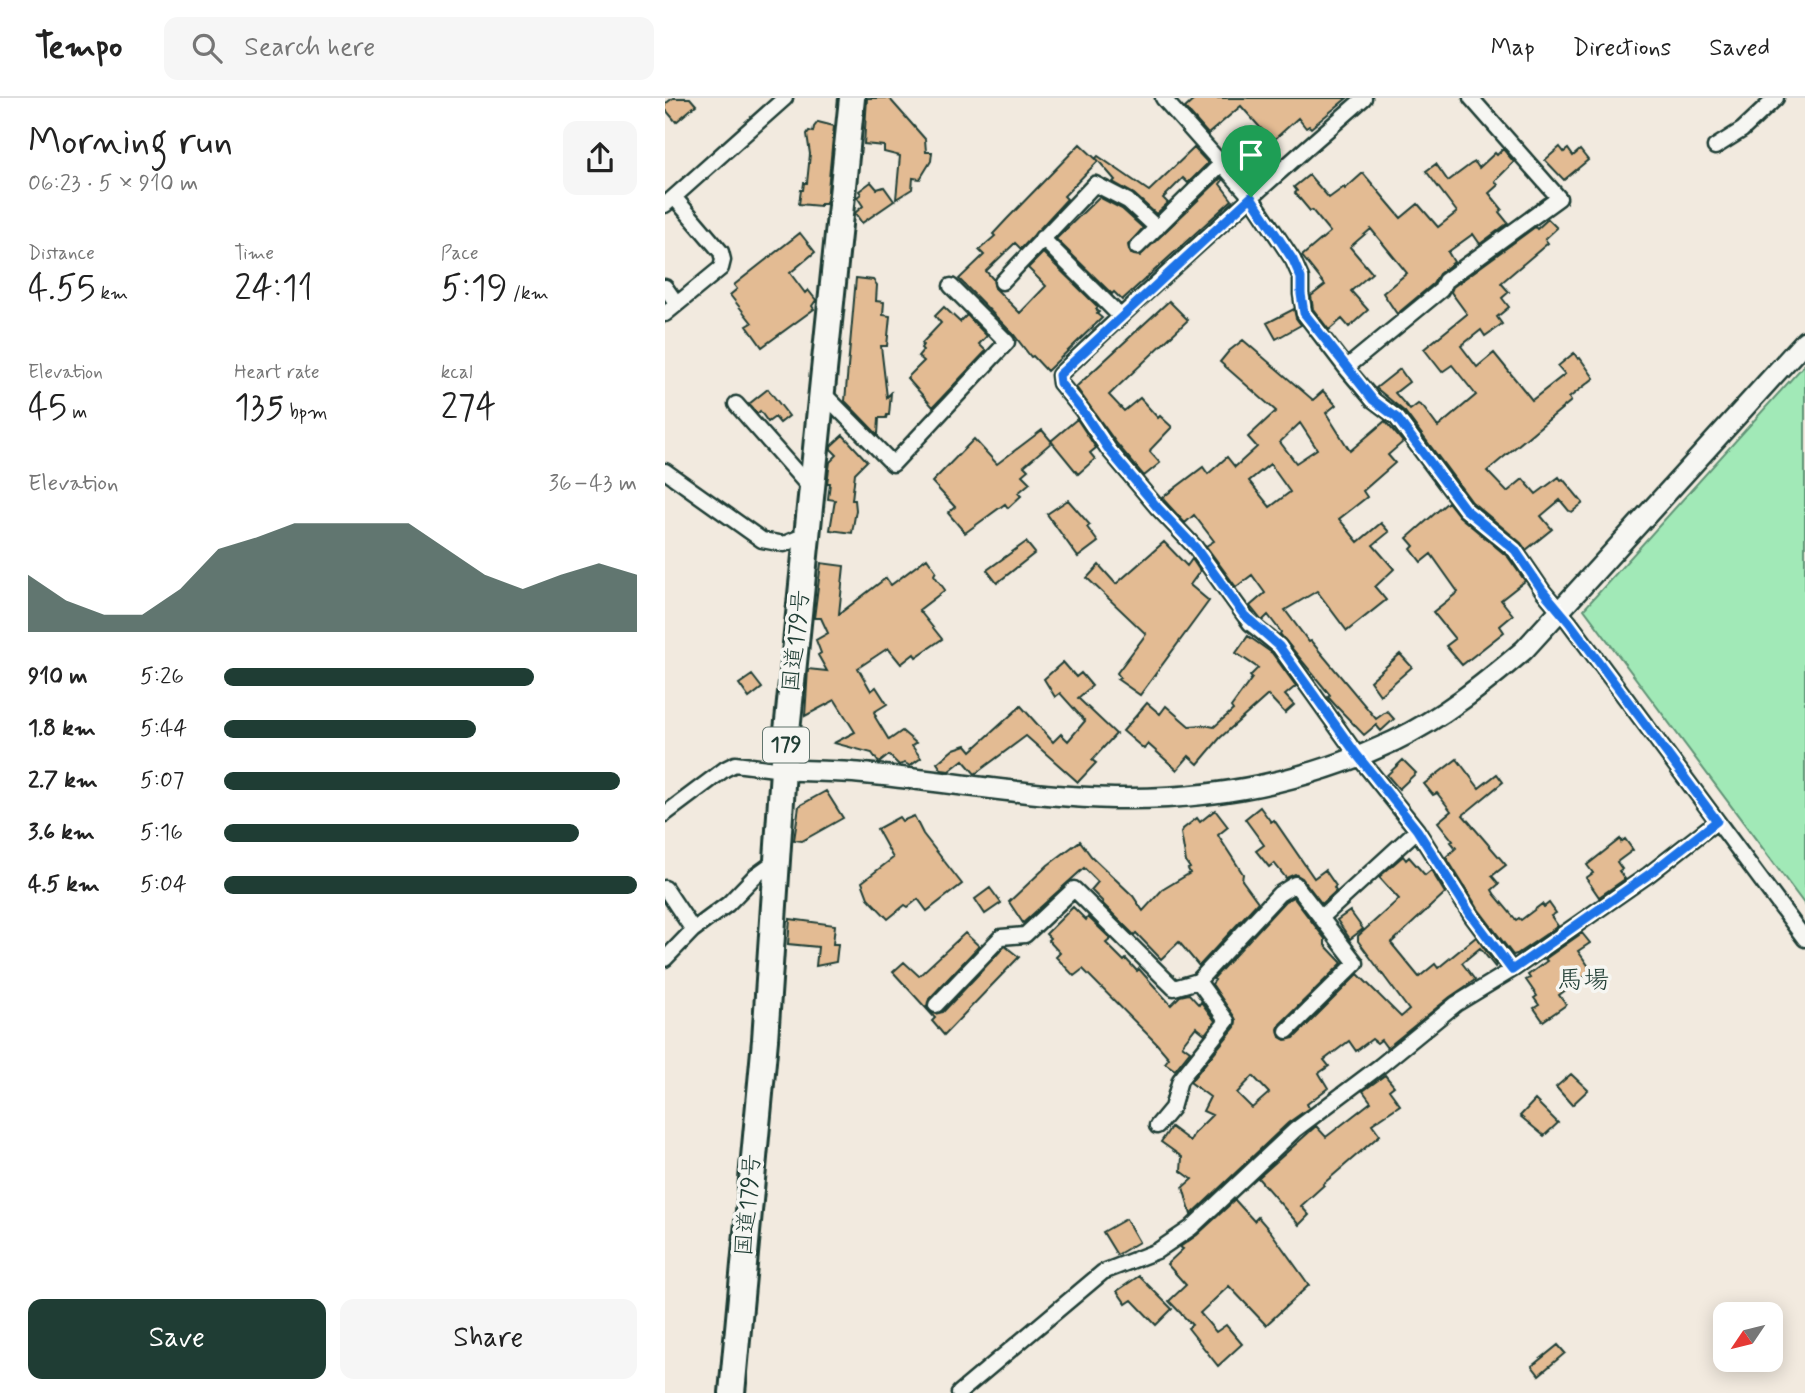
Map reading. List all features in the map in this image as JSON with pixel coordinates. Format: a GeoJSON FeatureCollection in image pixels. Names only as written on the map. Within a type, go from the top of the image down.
{"type":"FeatureCollection","features":[{"type":"Feature","properties":{"kind":"highway","name":"国道179号"},"geometry":{"type":"LineString","coordinates":[[732,1393],[765,1040],[783,770],[852,98]]}},
{"type":"Feature","properties":{"kind":"street"},"geometry":{"type":"LineString","coordinates":[[665,314],[721,268],[723,260],[721,252],[669,201],[786,98]]}},
{"type":"Feature","properties":{"kind":"street"},"geometry":{"type":"LineString","coordinates":[[1163,98],[1251,197],[1293,260],[1301,278],[1304,313],[1373,400],[1397,418],[1465,509],[1515,550],[1805,939]]}},
{"type":"Feature","properties":{"kind":"street"},"geometry":{"type":"LineString","coordinates":[[1364,98],[1120,316],[1059,375],[1060,383],[1117,459],[1195,547],[1244,615],[1279,646],[1357,755],[1417,830],[1471,915],[1512,970]]}},
{"type":"Feature","properties":{"kind":"street"},"geometry":{"type":"LineString","coordinates":[[1346,368],[1441,290],[1444,281],[1559,198],[1471,98]]}},
{"type":"Feature","properties":{"kind":"street"},"geometry":{"type":"LineString","coordinates":[[1715,147],[1742,130],[1776,98]]}},
{"type":"Feature","properties":{"kind":"street"},"geometry":{"type":"LineString","coordinates":[[1137,247],[1221,164]]}},
{"type":"Feature","properties":{"kind":"street"},"geometry":{"type":"LineString","coordinates":[[1002,282],[1095,184],[1128,201],[1157,228]]}},
{"type":"Feature","properties":{"kind":"street"},"geometry":{"type":"LineString","coordinates":[[1042,238],[1120,316]]}},
{"type":"Feature","properties":{"kind":"street"},"geometry":{"type":"LineString","coordinates":[[822,392],[893,464],[1007,342],[951,286]]}},
{"type":"Feature","properties":{"kind":"street"},"geometry":{"type":"LineString","coordinates":[[665,288],[677,304]]}},
{"type":"Feature","properties":{"kind":"street"},"geometry":{"type":"LineString","coordinates":[[665,814],[735,764],[783,770],[858,773],[978,788],[1101,798],[1202,796],[1248,789],[1316,772],[1394,741],[1480,687],[1524,650],[1805,341]]}},
{"type":"Feature","properties":{"kind":"street"},"geometry":{"type":"LineString","coordinates":[[736,404],[813,491]]}},
{"type":"Feature","properties":{"kind":"street"},"geometry":{"type":"LineString","coordinates":[[665,471],[762,540],[784,544],[808,534]]}},
{"type":"Feature","properties":{"kind":"street"},"geometry":{"type":"LineString","coordinates":[[959,1393],[1103,1272],[1157,1251],[1191,1228],[1295,1129],[1380,1066],[1455,1004],[1512,970],[1648,875],[1717,821]]}},
{"type":"Feature","properties":{"kind":"street"},"geometry":{"type":"LineString","coordinates":[[1321,918],[1417,830]]}},
{"type":"Feature","properties":{"kind":"street"},"geometry":{"type":"LineString","coordinates":[[665,959],[693,930],[777,860]]}},
{"type":"Feature","properties":{"kind":"street"},"geometry":{"type":"LineString","coordinates":[[936,1005],[1001,937],[1025,935],[1074,889],[1174,988],[1198,981],[1279,894],[1295,884],[1356,963],[1287,1031]]}},
{"type":"Feature","properties":{"kind":"street"},"geometry":{"type":"LineString","coordinates":[[665,888],[693,930]]}},
{"type":"Feature","properties":{"kind":"street"},"geometry":{"type":"LineString","coordinates":[[1157,1126],[1172,1108],[1180,1080],[1227,1021],[1198,981]]}},
{"type":"Feature","properties":{"kind":"green space"},"geometry":{"type":"Polygon","coordinates":[[[1805,364],[1805,905],[1584,609],[1805,364]]]}},
{"type":"Feature","properties":{"kind":"building"},"geometry":{"type":"Polygon","coordinates":[[[673,98],[690,98],[696,105],[676,122],[665,109],[665,104],[673,98]]]}},
{"type":"Feature","properties":{"kind":"building"},"geometry":{"type":"Polygon","coordinates":[[[867,98],[889,98],[925,139],[926,152],[932,152],[931,161],[920,179],[913,178],[912,189],[896,199],[900,156],[884,152],[884,146],[864,144],[867,98]]]}},
{"type":"Feature","properties":{"kind":"building"},"geometry":{"type":"Polygon","coordinates":[[[1196,98],[1347,98],[1311,128],[1306,128],[1298,118],[1266,147],[1258,137],[1264,132],[1241,106],[1208,134],[1185,108],[1196,98]]]}},
{"type":"Feature","properties":{"kind":"building"},"geometry":{"type":"Polygon","coordinates":[[[818,122],[834,126],[827,200],[820,206],[799,204],[801,190],[804,183],[807,183],[810,154],[807,134],[809,131],[813,132],[818,122]]]}},
{"type":"Feature","properties":{"kind":"building"},"geometry":{"type":"Polygon","coordinates":[[[1258,141],[1270,155],[1267,157],[1272,163],[1253,179],[1237,159],[1258,141]]]}},
{"type":"Feature","properties":{"kind":"building"},"geometry":{"type":"Polygon","coordinates":[[[1080,144],[1098,161],[1064,196],[1067,199],[1021,249],[1015,243],[986,271],[993,279],[995,288],[1020,313],[1046,286],[1028,268],[1043,253],[1098,307],[1097,314],[1102,318],[1047,371],[959,279],[984,255],[979,250],[995,236],[993,234],[1080,144]]]}},
{"type":"Feature","properties":{"kind":"building"},"geometry":{"type":"Polygon","coordinates":[[[1560,147],[1564,152],[1568,149],[1573,156],[1580,150],[1588,160],[1564,180],[1545,160],[1560,147]]]}},
{"type":"Feature","properties":{"kind":"building"},"geometry":{"type":"Polygon","coordinates":[[[1194,148],[1208,163],[1188,183],[1183,178],[1163,198],[1168,203],[1156,214],[1134,194],[1113,182],[1115,180],[1096,158],[1098,156],[1149,191],[1194,148]]]}},
{"type":"Feature","properties":{"kind":"building"},"geometry":{"type":"Polygon","coordinates":[[[1503,149],[1514,162],[1495,181],[1498,185],[1489,193],[1502,209],[1499,212],[1508,223],[1480,244],[1473,234],[1448,252],[1454,262],[1397,314],[1383,293],[1407,273],[1371,229],[1350,247],[1372,273],[1351,291],[1368,310],[1349,327],[1342,319],[1329,330],[1313,309],[1311,296],[1325,285],[1302,256],[1330,232],[1295,193],[1297,191],[1294,187],[1309,175],[1329,198],[1344,187],[1345,189],[1363,173],[1401,218],[1418,204],[1438,227],[1457,212],[1426,171],[1436,164],[1448,181],[1475,162],[1479,168],[1503,149]]]}},
{"type":"Feature","properties":{"kind":"building"},"geometry":{"type":"Polygon","coordinates":[[[1221,178],[1223,180],[1220,184],[1232,200],[1122,300],[1114,292],[1112,294],[1056,239],[1099,197],[1122,209],[1143,228],[1128,245],[1131,254],[1140,256],[1221,178]]]}},
{"type":"Feature","properties":{"kind":"building"},"geometry":{"type":"Polygon","coordinates":[[[871,182],[877,189],[884,187],[894,201],[862,223],[855,213],[863,206],[857,197],[861,194],[859,191],[871,182]]]}},
{"type":"Feature","properties":{"kind":"building"},"geometry":{"type":"Polygon","coordinates":[[[1548,219],[1557,228],[1545,239],[1548,243],[1501,283],[1509,292],[1502,298],[1509,307],[1497,317],[1502,324],[1485,336],[1481,330],[1461,346],[1477,367],[1494,353],[1532,400],[1565,374],[1558,366],[1574,353],[1594,378],[1569,398],[1571,401],[1487,471],[1507,492],[1523,479],[1536,494],[1559,477],[1583,503],[1572,512],[1560,500],[1541,516],[1552,529],[1526,550],[1472,502],[1405,412],[1376,388],[1400,369],[1409,382],[1395,393],[1410,410],[1418,404],[1423,407],[1438,427],[1476,395],[1452,365],[1442,372],[1424,349],[1467,314],[1451,292],[1453,287],[1548,219]]]}},
{"type":"Feature","properties":{"kind":"building"},"geometry":{"type":"Polygon","coordinates":[[[800,233],[815,252],[790,273],[805,293],[808,290],[816,300],[812,306],[814,309],[762,347],[747,326],[752,323],[730,295],[737,289],[734,285],[800,233]]]}},
{"type":"Feature","properties":{"kind":"building"},"geometry":{"type":"Polygon","coordinates":[[[856,278],[873,280],[877,285],[876,301],[884,302],[883,315],[890,316],[887,346],[881,346],[887,397],[891,393],[889,415],[879,418],[878,435],[845,401],[856,278]]]}},
{"type":"Feature","properties":{"kind":"building"},"geometry":{"type":"Polygon","coordinates":[[[1169,301],[1188,320],[1109,395],[1124,411],[1140,398],[1158,418],[1160,416],[1172,427],[1150,452],[1160,463],[1144,476],[1076,387],[1169,301]]]}},
{"type":"Feature","properties":{"kind":"building"},"geometry":{"type":"Polygon","coordinates":[[[944,307],[960,322],[967,315],[987,336],[979,344],[986,351],[933,407],[907,378],[924,361],[918,356],[923,350],[922,343],[941,323],[935,316],[944,307]]]}},
{"type":"Feature","properties":{"kind":"building"},"geometry":{"type":"Polygon","coordinates":[[[1294,309],[1301,325],[1276,339],[1267,323],[1294,309]]]}},
{"type":"Feature","properties":{"kind":"building"},"geometry":{"type":"Polygon","coordinates":[[[1243,340],[1313,400],[1323,391],[1336,405],[1326,413],[1350,451],[1385,421],[1403,442],[1388,455],[1395,463],[1363,491],[1367,497],[1339,519],[1358,542],[1381,523],[1389,532],[1373,545],[1394,569],[1375,587],[1386,600],[1347,631],[1317,591],[1285,610],[1376,719],[1387,711],[1394,719],[1381,731],[1376,725],[1364,735],[1337,707],[1268,615],[1262,621],[1250,606],[1265,593],[1252,575],[1236,587],[1206,546],[1214,541],[1194,515],[1185,523],[1162,498],[1203,467],[1208,474],[1227,457],[1235,467],[1257,447],[1248,437],[1276,411],[1220,362],[1243,340]],[[1300,423],[1280,442],[1296,463],[1317,449],[1300,423]],[[1270,464],[1249,481],[1270,507],[1290,492],[1270,464]]]}},
{"type":"Feature","properties":{"kind":"building"},"geometry":{"type":"Polygon","coordinates":[[[768,389],[789,416],[780,423],[775,417],[768,422],[760,411],[757,414],[749,404],[768,389]]]}},
{"type":"Feature","properties":{"kind":"building"},"geometry":{"type":"Polygon","coordinates":[[[1077,419],[1096,448],[1090,453],[1095,459],[1078,474],[1051,441],[1077,419]]]}},
{"type":"Feature","properties":{"kind":"building"},"geometry":{"type":"Polygon","coordinates":[[[1042,430],[1052,442],[1024,466],[1028,470],[1022,475],[1030,483],[1018,493],[1021,496],[1008,508],[1005,504],[965,533],[948,513],[955,507],[932,482],[974,439],[997,464],[1042,430]]]}},
{"type":"Feature","properties":{"kind":"building"},"geometry":{"type":"Polygon","coordinates":[[[843,435],[867,461],[855,473],[852,500],[855,500],[856,510],[852,533],[830,530],[835,500],[828,499],[830,483],[827,483],[830,462],[837,455],[831,446],[843,435]]]}},
{"type":"Feature","properties":{"kind":"building"},"geometry":{"type":"Polygon","coordinates":[[[1068,500],[1090,525],[1087,527],[1098,542],[1078,557],[1047,514],[1068,500]]]}},
{"type":"Feature","properties":{"kind":"building"},"geometry":{"type":"Polygon","coordinates":[[[1448,502],[1459,516],[1508,557],[1525,581],[1501,600],[1513,615],[1500,626],[1504,632],[1462,665],[1446,646],[1455,639],[1433,612],[1458,592],[1431,554],[1421,562],[1407,538],[1448,502]]]}},
{"type":"Feature","properties":{"kind":"building"},"geometry":{"type":"Polygon","coordinates":[[[1026,542],[1035,553],[997,583],[987,570],[1026,542]]]}},
{"type":"Feature","properties":{"kind":"building"},"geometry":{"type":"Polygon","coordinates":[[[1164,542],[1187,566],[1192,559],[1200,571],[1190,585],[1209,601],[1140,695],[1117,679],[1120,677],[1117,673],[1146,634],[1087,578],[1099,565],[1116,584],[1164,542]]]}},
{"type":"Feature","properties":{"kind":"building"},"geometry":{"type":"Polygon","coordinates":[[[927,558],[936,571],[934,575],[945,590],[919,610],[942,639],[901,664],[888,648],[858,668],[871,691],[876,687],[887,704],[874,712],[889,740],[902,731],[916,743],[912,746],[921,758],[910,766],[905,763],[899,765],[889,755],[879,763],[872,753],[834,743],[855,732],[835,700],[805,716],[808,669],[827,671],[818,655],[821,653],[816,640],[828,633],[821,618],[814,618],[821,563],[844,566],[839,614],[886,578],[891,585],[927,558]]]}},
{"type":"Feature","properties":{"kind":"building"},"geometry":{"type":"Polygon","coordinates":[[[1248,636],[1272,653],[1296,686],[1285,695],[1294,705],[1285,713],[1268,695],[1220,738],[1198,764],[1189,756],[1177,770],[1148,744],[1144,749],[1123,731],[1147,703],[1160,714],[1166,706],[1189,726],[1214,727],[1233,710],[1231,707],[1258,668],[1236,653],[1248,636]]]}},
{"type":"Feature","properties":{"kind":"building"},"geometry":{"type":"Polygon","coordinates":[[[1400,654],[1412,667],[1380,695],[1370,681],[1400,654]]]}},
{"type":"Feature","properties":{"kind":"building"},"geometry":{"type":"Polygon","coordinates":[[[1063,662],[1076,677],[1081,673],[1092,686],[1078,698],[1116,734],[1092,760],[1096,763],[1078,782],[1026,736],[975,774],[963,760],[949,771],[942,770],[937,763],[954,749],[966,745],[971,751],[1021,706],[1053,742],[1061,734],[1068,741],[1085,721],[1060,693],[1055,697],[1044,679],[1063,662]]]}},
{"type":"Feature","properties":{"kind":"building"},"geometry":{"type":"Polygon","coordinates":[[[752,675],[762,688],[749,698],[739,684],[752,675]]]}},
{"type":"Feature","properties":{"kind":"building"},"geometry":{"type":"Polygon","coordinates":[[[1457,759],[1479,788],[1497,774],[1503,782],[1463,815],[1506,865],[1492,876],[1499,884],[1492,890],[1495,895],[1516,920],[1521,920],[1542,904],[1544,907],[1549,903],[1556,913],[1551,916],[1558,926],[1517,954],[1513,955],[1479,910],[1446,857],[1456,848],[1438,822],[1451,811],[1437,793],[1433,795],[1424,784],[1457,759]]]}},
{"type":"Feature","properties":{"kind":"building"},"geometry":{"type":"Polygon","coordinates":[[[1403,760],[1416,773],[1399,789],[1387,775],[1403,760]]]}},
{"type":"Feature","properties":{"kind":"building"},"geometry":{"type":"Polygon","coordinates":[[[826,791],[843,818],[802,841],[794,840],[799,806],[826,791]]]}},
{"type":"Feature","properties":{"kind":"building"},"geometry":{"type":"Polygon","coordinates":[[[1260,807],[1271,822],[1274,820],[1314,878],[1325,870],[1336,886],[1336,891],[1322,904],[1302,878],[1295,874],[1286,878],[1274,863],[1269,867],[1256,851],[1264,845],[1245,819],[1260,807]]]}},
{"type":"Feature","properties":{"kind":"building"},"geometry":{"type":"Polygon","coordinates":[[[1215,810],[1228,827],[1218,835],[1243,874],[1242,880],[1258,902],[1199,966],[1179,942],[1161,959],[1091,890],[1098,882],[1084,868],[1023,923],[1009,902],[1048,865],[1080,841],[1091,856],[1133,896],[1143,911],[1162,890],[1190,873],[1181,833],[1197,818],[1200,822],[1215,810]]]}},
{"type":"Feature","properties":{"kind":"building"},"geometry":{"type":"Polygon","coordinates":[[[914,816],[923,834],[962,884],[927,911],[918,899],[908,907],[905,905],[888,919],[868,898],[862,882],[893,858],[877,829],[899,817],[902,821],[914,816]]]}},
{"type":"Feature","properties":{"kind":"building"},"geometry":{"type":"Polygon","coordinates":[[[1620,839],[1621,842],[1625,839],[1633,850],[1617,862],[1625,879],[1599,897],[1586,878],[1593,873],[1587,865],[1620,839]]]}},
{"type":"Feature","properties":{"kind":"building"},"geometry":{"type":"Polygon","coordinates":[[[1403,856],[1406,860],[1409,857],[1425,875],[1431,870],[1445,893],[1391,943],[1419,977],[1435,964],[1438,968],[1476,937],[1495,967],[1480,948],[1462,963],[1475,980],[1387,1048],[1381,1040],[1377,1043],[1372,1039],[1356,1051],[1349,1041],[1324,1060],[1329,1066],[1319,1073],[1328,1088],[1307,1104],[1309,1108],[1288,1123],[1191,1215],[1183,1187],[1192,1179],[1181,1171],[1182,1157],[1161,1142],[1171,1127],[1190,1141],[1194,1133],[1212,1115],[1203,1111],[1210,1097],[1190,1082],[1235,1027],[1236,1020],[1212,984],[1215,980],[1213,979],[1285,901],[1293,897],[1325,939],[1325,945],[1342,963],[1280,1024],[1280,1037],[1285,1040],[1294,1038],[1358,974],[1401,1017],[1409,1010],[1358,941],[1358,936],[1399,899],[1379,877],[1403,856]],[[1253,1076],[1237,1093],[1252,1108],[1269,1093],[1253,1076]]]}},
{"type":"Feature","properties":{"kind":"building"},"geometry":{"type":"Polygon","coordinates":[[[990,888],[1001,903],[985,914],[975,899],[990,888]]]}},
{"type":"Feature","properties":{"kind":"building"},"geometry":{"type":"Polygon","coordinates":[[[1073,907],[1111,939],[1106,943],[1124,961],[1126,959],[1137,971],[1139,969],[1171,1005],[1180,996],[1189,994],[1199,1005],[1201,1002],[1215,1021],[1205,1034],[1196,1027],[1182,1045],[1190,1051],[1175,1070],[1165,1063],[1169,1058],[1156,1043],[1083,969],[1074,976],[1056,957],[1060,953],[1046,934],[1073,907]]]}},
{"type":"Feature","properties":{"kind":"building"},"geometry":{"type":"Polygon","coordinates":[[[1350,911],[1363,929],[1350,939],[1337,920],[1350,911]]]}},
{"type":"Feature","properties":{"kind":"building"},"geometry":{"type":"Polygon","coordinates":[[[790,919],[835,925],[833,944],[838,944],[836,962],[816,966],[818,947],[788,944],[790,919]]]}},
{"type":"Feature","properties":{"kind":"building"},"geometry":{"type":"Polygon","coordinates":[[[965,933],[979,946],[929,999],[927,1007],[933,1014],[943,1012],[1005,946],[1019,957],[944,1035],[932,1021],[935,1018],[893,972],[904,962],[919,976],[965,933]]]}},
{"type":"Feature","properties":{"kind":"building"},"geometry":{"type":"Polygon","coordinates":[[[1582,933],[1590,943],[1578,951],[1592,971],[1559,995],[1566,1005],[1543,1021],[1534,1008],[1539,1005],[1534,998],[1537,996],[1526,980],[1530,978],[1528,975],[1547,961],[1545,959],[1582,933]]]}},
{"type":"Feature","properties":{"kind":"building"},"geometry":{"type":"Polygon","coordinates":[[[1571,1074],[1588,1090],[1572,1105],[1556,1087],[1571,1074]]]}},
{"type":"Feature","properties":{"kind":"building"},"geometry":{"type":"Polygon","coordinates":[[[1385,1075],[1394,1086],[1389,1090],[1400,1105],[1372,1124],[1380,1135],[1301,1206],[1309,1215],[1299,1225],[1258,1178],[1316,1126],[1326,1137],[1371,1102],[1363,1091],[1385,1075]]]}},
{"type":"Feature","properties":{"kind":"building"},"geometry":{"type":"Polygon","coordinates":[[[1535,1100],[1558,1123],[1544,1136],[1520,1116],[1535,1100]]]}},
{"type":"Feature","properties":{"kind":"building"},"geometry":{"type":"Polygon","coordinates":[[[1235,1200],[1254,1221],[1258,1217],[1309,1285],[1266,1325],[1229,1286],[1200,1313],[1216,1332],[1226,1325],[1242,1344],[1218,1366],[1188,1328],[1192,1325],[1169,1301],[1186,1285],[1167,1264],[1183,1249],[1180,1247],[1235,1200]]]}},
{"type":"Feature","properties":{"kind":"building"},"geometry":{"type":"Polygon","coordinates":[[[1126,1219],[1139,1242],[1117,1255],[1103,1232],[1126,1219]]]}},
{"type":"Feature","properties":{"kind":"building"},"geometry":{"type":"Polygon","coordinates":[[[1139,1276],[1172,1309],[1156,1325],[1132,1300],[1126,1304],[1117,1291],[1139,1276]]]}},
{"type":"Feature","properties":{"kind":"building"},"geometry":{"type":"Polygon","coordinates":[[[1558,1345],[1565,1353],[1539,1375],[1532,1366],[1558,1345]]]}},
{"type":"Feature","properties":{"kind":"district","name":"馬場"},"geometry":{"type":"Point","coordinates":[1583,981]}},
{"type":"Feature","properties":{"kind":"route"},"geometry":{"type":"LineString","coordinates":[[1251,197],[1293,260],[1301,278],[1304,313],[1373,400],[1397,418],[1465,509],[1515,550],[1717,821],[1648,875],[1512,970],[1471,915],[1417,830],[1314,698],[1279,646],[1250,623],[1195,547],[1109,450],[1060,383],[1059,375],[1251,197]]}}]}
